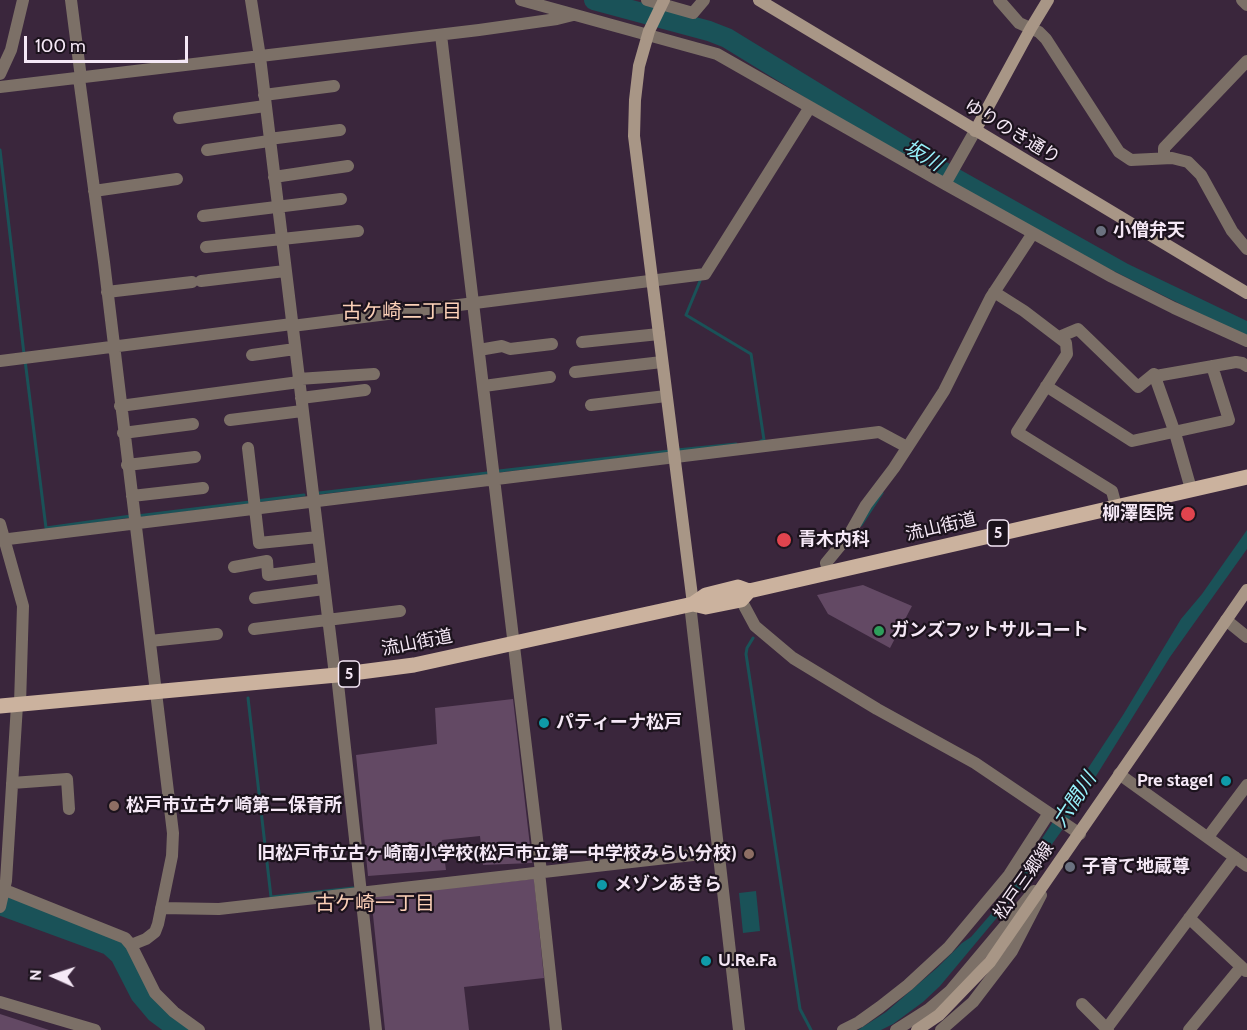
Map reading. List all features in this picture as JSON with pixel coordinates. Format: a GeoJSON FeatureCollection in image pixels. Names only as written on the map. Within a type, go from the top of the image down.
{"type":"FeatureCollection","features":[{"type":"Feature","properties":{"kind":"main road","name":"流山街道"},"geometry":{"type":"LineString","coordinates":[[0,706],[156,693],[414,665],[691,604],[706,607],[829,573],[1247,477]]}},
{"type":"Feature","properties":{"kind":"street"},"geometry":{"type":"LineString","coordinates":[[0,74],[11,50],[23,0]]}},
{"type":"Feature","properties":{"kind":"street"},"geometry":{"type":"LineString","coordinates":[[71,0],[173,832],[171,856],[154,932],[146,939],[131,945]]}},
{"type":"Feature","properties":{"kind":"street"},"geometry":{"type":"LineString","coordinates":[[251,0],[260,57],[327,620],[336,675],[376,1030]]}},
{"type":"Feature","properties":{"kind":"street"},"geometry":{"type":"LineString","coordinates":[[521,0],[649,33],[717,54],[1033,233],[1164,303],[1247,341]]}},
{"type":"Feature","properties":{"kind":"street"},"geometry":{"type":"LineString","coordinates":[[647,0],[693,13],[704,0]]}},
{"type":"Feature","properties":{"kind":"street","name":"ゆりのき通り"},"geometry":{"type":"LineString","coordinates":[[759,0],[1247,293]]}},
{"type":"Feature","properties":{"kind":"street"},"geometry":{"type":"LineString","coordinates":[[999,0],[1019,23],[1040,32],[1046,39],[1119,152],[1131,159],[1164,158],[1188,162],[1196,169],[1232,231],[1247,249]]}},
{"type":"Feature","properties":{"kind":"street"},"geometry":{"type":"LineString","coordinates":[[946,183],[1048,0]]}},
{"type":"Feature","properties":{"kind":"street"},"geometry":{"type":"LineString","coordinates":[[1242,0],[1247,5]]}},
{"type":"Feature","properties":{"kind":"street"},"geometry":{"type":"LineString","coordinates":[[662,4],[649,33],[636,81],[633,119],[739,1030]]}},
{"type":"Feature","properties":{"kind":"street"},"geometry":{"type":"LineString","coordinates":[[0,87],[441,35],[557,19],[574,14]]}},
{"type":"Feature","properties":{"kind":"street"},"geometry":{"type":"LineString","coordinates":[[441,35],[495,479],[556,1030]]}},
{"type":"Feature","properties":{"kind":"street"},"geometry":{"type":"LineString","coordinates":[[1164,158],[1164,148],[1247,61]]}},
{"type":"Feature","properties":{"kind":"street"},"geometry":{"type":"LineString","coordinates":[[179,118],[334,87]]}},
{"type":"Feature","properties":{"kind":"street"},"geometry":{"type":"LineString","coordinates":[[0,361],[705,274],[810,107]]}},
{"type":"Feature","properties":{"kind":"street"},"geometry":{"type":"LineString","coordinates":[[207,150],[340,130]]}},
{"type":"Feature","properties":{"kind":"street"},"geometry":{"type":"LineString","coordinates":[[274,177],[348,166]]}},
{"type":"Feature","properties":{"kind":"street"},"geometry":{"type":"LineString","coordinates":[[94,191],[177,179]]}},
{"type":"Feature","properties":{"kind":"street"},"geometry":{"type":"LineString","coordinates":[[203,216],[340,199]]}},
{"type":"Feature","properties":{"kind":"street"},"geometry":{"type":"LineString","coordinates":[[206,247],[358,231]]}},
{"type":"Feature","properties":{"kind":"street"},"geometry":{"type":"LineString","coordinates":[[829,573],[826,563],[849,535],[866,505],[944,391],[994,292],[1033,233]]}},
{"type":"Feature","properties":{"kind":"street"},"geometry":{"type":"LineString","coordinates":[[107,292],[285,271]]}},
{"type":"Feature","properties":{"kind":"street"},"geometry":{"type":"LineString","coordinates":[[994,292],[1024,311],[1066,343],[1067,354],[1017,432],[1112,491],[1116,506]]}},
{"type":"Feature","properties":{"kind":"street"},"geometry":{"type":"LineString","coordinates":[[1059,338],[1078,329],[1138,387],[1154,374],[1155,376],[1236,362],[1247,366]]}},
{"type":"Feature","properties":{"kind":"street"},"geometry":{"type":"LineString","coordinates":[[582,342],[659,334]]}},
{"type":"Feature","properties":{"kind":"street"},"geometry":{"type":"LineString","coordinates":[[479,350],[502,346],[510,349],[552,344]]}},
{"type":"Feature","properties":{"kind":"street"},"geometry":{"type":"LineString","coordinates":[[252,355],[294,349]]}},
{"type":"Feature","properties":{"kind":"street"},"geometry":{"type":"LineString","coordinates":[[575,372],[662,362]]}},
{"type":"Feature","properties":{"kind":"street"},"geometry":{"type":"LineString","coordinates":[[1046,386],[1132,441],[1229,420],[1212,366]]}},
{"type":"Feature","properties":{"kind":"street"},"geometry":{"type":"LineString","coordinates":[[120,406],[298,380],[374,374]]}},
{"type":"Feature","properties":{"kind":"street"},"geometry":{"type":"LineString","coordinates":[[1155,376],[1191,489]]}},
{"type":"Feature","properties":{"kind":"street"},"geometry":{"type":"LineString","coordinates":[[484,386],[550,377]]}},
{"type":"Feature","properties":{"kind":"street"},"geometry":{"type":"LineString","coordinates":[[230,420],[365,390]]}},
{"type":"Feature","properties":{"kind":"street"},"geometry":{"type":"LineString","coordinates":[[591,405],[666,396]]}},
{"type":"Feature","properties":{"kind":"street"},"geometry":{"type":"LineString","coordinates":[[123,433],[193,424]]}},
{"type":"Feature","properties":{"kind":"street"},"geometry":{"type":"LineString","coordinates":[[2,540],[879,432],[907,447]]}},
{"type":"Feature","properties":{"kind":"street"},"geometry":{"type":"LineString","coordinates":[[248,448],[259,543],[318,537]]}},
{"type":"Feature","properties":{"kind":"street"},"geometry":{"type":"LineString","coordinates":[[127,465],[195,457]]}},
{"type":"Feature","properties":{"kind":"street"},"geometry":{"type":"LineString","coordinates":[[132,496],[203,488]]}},
{"type":"Feature","properties":{"kind":"street"},"geometry":{"type":"LineString","coordinates":[[0,524],[2,540],[23,606],[12,783],[4,887],[0,907]]}},
{"type":"Feature","properties":{"kind":"street"},"geometry":{"type":"LineString","coordinates":[[234,567],[267,561],[268,575],[321,568]]}},
{"type":"Feature","properties":{"kind":"street"},"geometry":{"type":"LineString","coordinates":[[255,598],[324,589]]}},
{"type":"Feature","properties":{"kind":"street","name":"松戸三郷線"},"geometry":{"type":"LineString","coordinates":[[917,1030],[945,1009],[990,962],[1056,867],[1076,831],[1119,774],[1247,590]]}},
{"type":"Feature","properties":{"kind":"street"},"geometry":{"type":"LineString","coordinates":[[745,595],[755,626],[794,658],[877,709],[975,763],[1076,831]]}},
{"type":"Feature","properties":{"kind":"street"},"geometry":{"type":"LineString","coordinates":[[254,629],[400,611]]}},
{"type":"Feature","properties":{"kind":"street"},"geometry":{"type":"LineString","coordinates":[[1226,620],[1247,637]]}},
{"type":"Feature","properties":{"kind":"street"},"geometry":{"type":"LineString","coordinates":[[150,641],[217,634]]}},
{"type":"Feature","properties":{"kind":"street"},"geometry":{"type":"LineString","coordinates":[[1119,774],[1247,866]]}},
{"type":"Feature","properties":{"kind":"street"},"geometry":{"type":"LineString","coordinates":[[12,783],[67,779],[69,809]]}},
{"type":"Feature","properties":{"kind":"street"},"geometry":{"type":"LineString","coordinates":[[1208,837],[1247,785]]}},
{"type":"Feature","properties":{"kind":"street"},"geometry":{"type":"LineString","coordinates":[[843,1030],[862,1026],[948,948],[1009,875],[1049,813]]}},
{"type":"Feature","properties":{"kind":"street"},"geometry":{"type":"LineString","coordinates":[[161,908],[219,909],[718,852]]}},
{"type":"Feature","properties":{"kind":"street"},"geometry":{"type":"LineString","coordinates":[[1082,1004],[1108,1029],[1235,857]]}},
{"type":"Feature","properties":{"kind":"street"},"geometry":{"type":"LineString","coordinates":[[896,1030],[929,1009],[950,991],[1056,867]]}},
{"type":"Feature","properties":{"kind":"street"},"geometry":{"type":"LineString","coordinates":[[941,1030],[973,1002],[1012,951],[1056,867]]}},
{"type":"Feature","properties":{"kind":"street"},"geometry":{"type":"LineString","coordinates":[[4,887],[124,938],[131,945],[155,993],[174,1012],[199,1030]]}},
{"type":"Feature","properties":{"kind":"street"},"geometry":{"type":"LineString","coordinates":[[1189,918],[1244,969],[1189,1030]]}},
{"type":"Feature","properties":{"kind":"street"},"geometry":{"type":"LineString","coordinates":[[0,1002],[95,1030]]}},
{"type":"Feature","properties":{"kind":"shaded area","name":"ガンズフットサルコート"},"geometry":{"type":"Polygon","coordinates":[[[863,585],[912,606],[890,648],[828,614],[817,595],[863,585]]]}},
{"type":"Feature","properties":{"kind":"shaded area"},"geometry":{"type":"Polygon","coordinates":[[[513,699],[532,863],[483,865],[480,836],[442,840],[446,870],[368,876],[356,755],[437,744],[435,708],[513,699]]]}},
{"type":"Feature","properties":{"kind":"shaded area"},"geometry":{"type":"Polygon","coordinates":[[[534,879],[544,978],[464,987],[469,1030],[385,1030],[371,896],[534,879]]]}},
{"type":"Feature","properties":{"kind":"shaded area"},"geometry":{"type":"Polygon","coordinates":[[[0,1014],[49,1030],[0,1030],[0,1014]]]}},
{"type":"Feature","properties":{"kind":"water"},"geometry":{"type":"Polygon","coordinates":[[[918,146],[1128,264],[1247,321],[1247,337],[1071,250],[909,161],[918,146]]]}},
{"type":"Feature","properties":{"kind":"water"},"geometry":{"type":"Polygon","coordinates":[[[1247,530],[1247,549],[1170,657],[1065,826],[1015,896],[940,986],[923,1002],[881,1030],[858,1030],[886,1012],[938,967],[971,937],[997,907],[1123,715],[1181,619],[1202,594],[1247,530]]]}},
{"type":"Feature","properties":{"kind":"water"},"geometry":{"type":"Polygon","coordinates":[[[756,891],[760,931],[743,933],[739,893],[756,891]]]}},
{"type":"Feature","properties":{"kind":"waterway","name":"坂川"},"geometry":{"type":"LineString","coordinates":[[594,0],[727,38],[936,166]]}},
{"type":"Feature","properties":{"kind":"waterway"},"geometry":{"type":"LineString","coordinates":[[0,150],[24,354]]}},
{"type":"Feature","properties":{"kind":"waterway"},"geometry":{"type":"LineString","coordinates":[[700,281],[686,315],[751,354],[764,440],[761,441]]}},
{"type":"Feature","properties":{"kind":"waterway"},"geometry":{"type":"LineString","coordinates":[[25,360],[46,528],[131,516]]}},
{"type":"Feature","properties":{"kind":"waterway"},"geometry":{"type":"LineString","coordinates":[[677,450],[736,444]]}},
{"type":"Feature","properties":{"kind":"waterway"},"geometry":{"type":"LineString","coordinates":[[499,471],[670,451]]}},
{"type":"Feature","properties":{"kind":"waterway"},"geometry":{"type":"LineString","coordinates":[[319,493],[487,473]]}},
{"type":"Feature","properties":{"kind":"waterway"},"geometry":{"type":"LineString","coordinates":[[861,525],[882,493]]}},
{"type":"Feature","properties":{"kind":"waterway"},"geometry":{"type":"LineString","coordinates":[[256,501],[304,495]]}},
{"type":"Feature","properties":{"kind":"waterway"},"geometry":{"type":"LineString","coordinates":[[137,516],[250,502]]}},
{"type":"Feature","properties":{"kind":"waterway"},"geometry":{"type":"LineString","coordinates":[[753,638],[746,654],[800,1009],[811,1030]]}},
{"type":"Feature","properties":{"kind":"waterway"},"geometry":{"type":"LineString","coordinates":[[248,698],[271,897],[353,888]]}},
{"type":"Feature","properties":{"kind":"waterway","name":"六間川"},"geometry":{"type":"LineString","coordinates":[[0,905],[109,945],[120,955],[140,994],[156,1013],[179,1030]]}},
{"type":"Feature","properties":{"kind":"place","name":"小僧弁天"},"geometry":{"type":"Point","coordinates":[1101,231]}},
{"type":"Feature","properties":{"kind":"place","name":"柳澤医院"},"geometry":{"type":"Point","coordinates":[1188,514]}},
{"type":"Feature","properties":{"kind":"place","name":"青木内科"},"geometry":{"type":"Point","coordinates":[784,540]}},
{"type":"Feature","properties":{"kind":"place","name":"ガンズフットサルコート"},"geometry":{"type":"Point","coordinates":[879,631]}},
{"type":"Feature","properties":{"kind":"place","name":"パティーナ松戸"},"geometry":{"type":"Point","coordinates":[544,723]}},
{"type":"Feature","properties":{"kind":"place","name":"Pre stage1"},"geometry":{"type":"Point","coordinates":[1226,781]}},
{"type":"Feature","properties":{"kind":"place","name":"松戸市立古ケ崎第二保育所"},"geometry":{"type":"Point","coordinates":[114,806]}},
{"type":"Feature","properties":{"kind":"place","name":"旧松戸市立古ヶ崎南小学校(松戸市立第一中学校みらい分校)"},"geometry":{"type":"Point","coordinates":[749,854]}},
{"type":"Feature","properties":{"kind":"place","name":"子育て地蔵尊"},"geometry":{"type":"Point","coordinates":[1070,867]}},
{"type":"Feature","properties":{"kind":"place","name":"メゾンあきら"},"geometry":{"type":"Point","coordinates":[602,885]}},
{"type":"Feature","properties":{"kind":"place","name":"U.Re.Fa"},"geometry":{"type":"Point","coordinates":[706,961]}},
{"type":"Feature","properties":{"kind":"district","name":"古ケ崎二丁目"},"geometry":{"type":"Point","coordinates":[402,312]}},
{"type":"Feature","properties":{"kind":"district","name":"古ケ崎一丁目"},"geometry":{"type":"Point","coordinates":[375,904]}}]}
